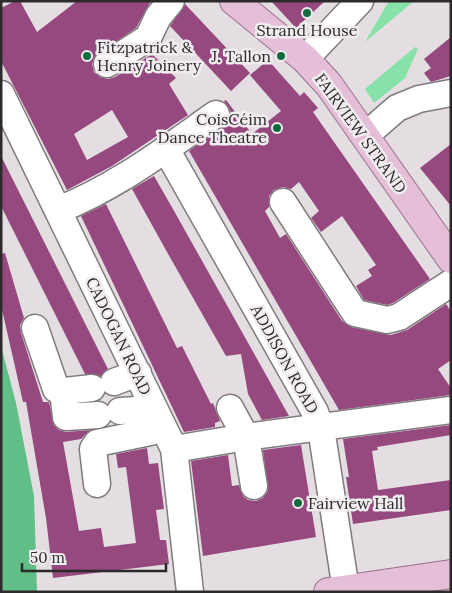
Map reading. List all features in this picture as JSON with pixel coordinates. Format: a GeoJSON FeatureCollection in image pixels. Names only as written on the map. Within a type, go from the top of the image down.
{"type":"FeatureCollection","features":[{"type":"Feature","properties":{"kind":"main road","name":"FAIRVIEW STRAND"},"geometry":{"type":"LineString","coordinates":[[234,1],[305,59],[329,85],[366,135],[451,259]]}},
{"type":"Feature","properties":{"kind":"main road"},"geometry":{"type":"LineString","coordinates":[[337,591],[451,574]]}},
{"type":"Feature","properties":{"kind":"street"},"geometry":{"type":"LineString","coordinates":[[107,64],[148,38],[158,17],[171,1]]}},
{"type":"Feature","properties":{"kind":"street"},"geometry":{"type":"LineString","coordinates":[[305,59],[360,1]]}},
{"type":"Feature","properties":{"kind":"street"},"geometry":{"type":"LineString","coordinates":[[366,135],[397,108],[419,99],[451,93]]}},
{"type":"Feature","properties":{"kind":"street","name":"CADOGAN ROAD"},"geometry":{"type":"LineString","coordinates":[[1,94],[58,210],[114,381],[157,414],[174,449],[190,592]]}},
{"type":"Feature","properties":{"kind":"street"},"geometry":{"type":"LineString","coordinates":[[58,210],[79,202],[166,149],[216,114]]}},
{"type":"Feature","properties":{"kind":"street","name":"ADDISON ROAD"},"geometry":{"type":"LineString","coordinates":[[166,149],[312,406],[321,428],[337,591]]}},
{"type":"Feature","properties":{"kind":"street"},"geometry":{"type":"LineString","coordinates":[[283,202],[355,313],[387,320],[399,317],[451,283]]}},
{"type":"Feature","properties":{"kind":"street"},"geometry":{"type":"LineString","coordinates":[[35,328],[56,389],[65,391],[114,381]]}},
{"type":"Feature","properties":{"kind":"street"},"geometry":{"type":"LineString","coordinates":[[64,398],[66,417],[136,410],[157,414],[150,432],[97,442],[93,449],[97,484]]}},
{"type":"Feature","properties":{"kind":"street"},"geometry":{"type":"LineString","coordinates":[[230,408],[246,437],[254,486]]}},
{"type":"Feature","properties":{"kind":"street"},"geometry":{"type":"LineString","coordinates":[[174,449],[246,437],[451,410]]}},
{"type":"Feature","properties":{"kind":"shaded area"},"geometry":{"type":"Polygon","coordinates":[[[389,1],[414,1],[365,42],[389,1]]]}},
{"type":"Feature","properties":{"kind":"shaded area"},"geometry":{"type":"Polygon","coordinates":[[[415,47],[418,49],[405,78],[374,103],[365,89],[415,47]]]}},
{"type":"Feature","properties":{"kind":"shaded area"},"geometry":{"type":"Polygon","coordinates":[[[1,346],[16,403],[34,496],[37,592],[1,592],[1,346]]]}},
{"type":"Feature","properties":{"kind":"building"},"geometry":{"type":"Polygon","coordinates":[[[15,1],[20,1],[37,32],[77,1],[151,1],[136,28],[94,57],[92,64],[94,72],[100,77],[108,79],[115,77],[152,54],[176,78],[169,84],[188,115],[112,166],[67,190],[1,61],[1,8],[15,1]],[[112,110],[74,134],[87,160],[128,137],[112,110]]]}},
{"type":"Feature","properties":{"kind":"building"},"geometry":{"type":"Polygon","coordinates":[[[271,1],[325,1],[296,28],[271,1]]]}},
{"type":"Feature","properties":{"kind":"building"},"geometry":{"type":"Polygon","coordinates":[[[185,4],[250,73],[231,91],[170,26],[185,4]]]}},
{"type":"Feature","properties":{"kind":"building"},"geometry":{"type":"Polygon","coordinates":[[[451,37],[451,76],[431,82],[424,73],[431,68],[424,59],[451,37]]]}},
{"type":"Feature","properties":{"kind":"building"},"geometry":{"type":"Polygon","coordinates":[[[268,60],[300,96],[304,92],[318,108],[313,112],[430,279],[387,305],[364,300],[356,286],[372,276],[368,270],[376,265],[342,216],[321,232],[311,218],[319,211],[299,182],[291,189],[283,187],[274,190],[269,196],[269,207],[265,211],[280,238],[286,234],[342,321],[351,327],[391,335],[407,330],[446,304],[451,311],[451,360],[438,369],[451,388],[451,395],[339,410],[189,151],[229,121],[231,112],[224,101],[226,100],[252,134],[281,111],[250,75],[268,60]]]}},
{"type":"Feature","properties":{"kind":"building"},"geometry":{"type":"Polygon","coordinates":[[[451,144],[451,206],[420,168],[451,144]]]}},
{"type":"Feature","properties":{"kind":"building"},"geometry":{"type":"Polygon","coordinates":[[[1,156],[108,369],[101,376],[85,374],[1,206],[1,156]]]}},
{"type":"Feature","properties":{"kind":"building"},"geometry":{"type":"Polygon","coordinates":[[[154,176],[289,416],[262,420],[248,394],[241,354],[226,356],[167,252],[132,189],[154,176]]]}},
{"type":"Feature","properties":{"kind":"building"},"geometry":{"type":"Polygon","coordinates":[[[106,204],[177,348],[182,346],[211,404],[213,403],[220,421],[215,423],[215,427],[184,432],[81,216],[106,204]]]}},
{"type":"Feature","properties":{"kind":"building"},"geometry":{"type":"Polygon","coordinates":[[[5,253],[24,318],[20,325],[21,333],[43,402],[49,402],[54,425],[59,430],[66,432],[90,430],[81,439],[63,442],[79,531],[101,528],[104,547],[136,543],[126,467],[118,468],[116,454],[147,448],[149,464],[158,463],[164,509],[156,510],[160,540],[166,540],[169,564],[53,578],[46,518],[26,402],[23,402],[1,305],[1,254],[5,253]]]}},
{"type":"Feature","properties":{"kind":"building"},"geometry":{"type":"Polygon","coordinates":[[[451,425],[451,435],[377,447],[378,450],[372,451],[378,490],[451,480],[451,510],[353,524],[346,477],[349,477],[343,439],[451,425]]]}},
{"type":"Feature","properties":{"kind":"building"},"geometry":{"type":"Polygon","coordinates":[[[301,445],[316,537],[203,556],[191,461],[228,455],[232,486],[239,485],[243,496],[248,500],[256,501],[263,498],[268,491],[263,450],[301,445]]]}},
{"type":"Feature","properties":{"kind":"place","name":"Strand House"},"geometry":{"type":"Point","coordinates":[307,13]}},
{"type":"Feature","properties":{"kind":"place","name":"Fitzpatrick & Henry Joinery"},"geometry":{"type":"Point","coordinates":[87,56]}},
{"type":"Feature","properties":{"kind":"place","name":"J. Tallon"},"geometry":{"type":"Point","coordinates":[281,56]}},
{"type":"Feature","properties":{"kind":"place","name":"CoisCéim Dance Theatre"},"geometry":{"type":"Point","coordinates":[277,128]}},
{"type":"Feature","properties":{"kind":"place","name":"Fairview Hall"},"geometry":{"type":"Point","coordinates":[298,503]}}]}
